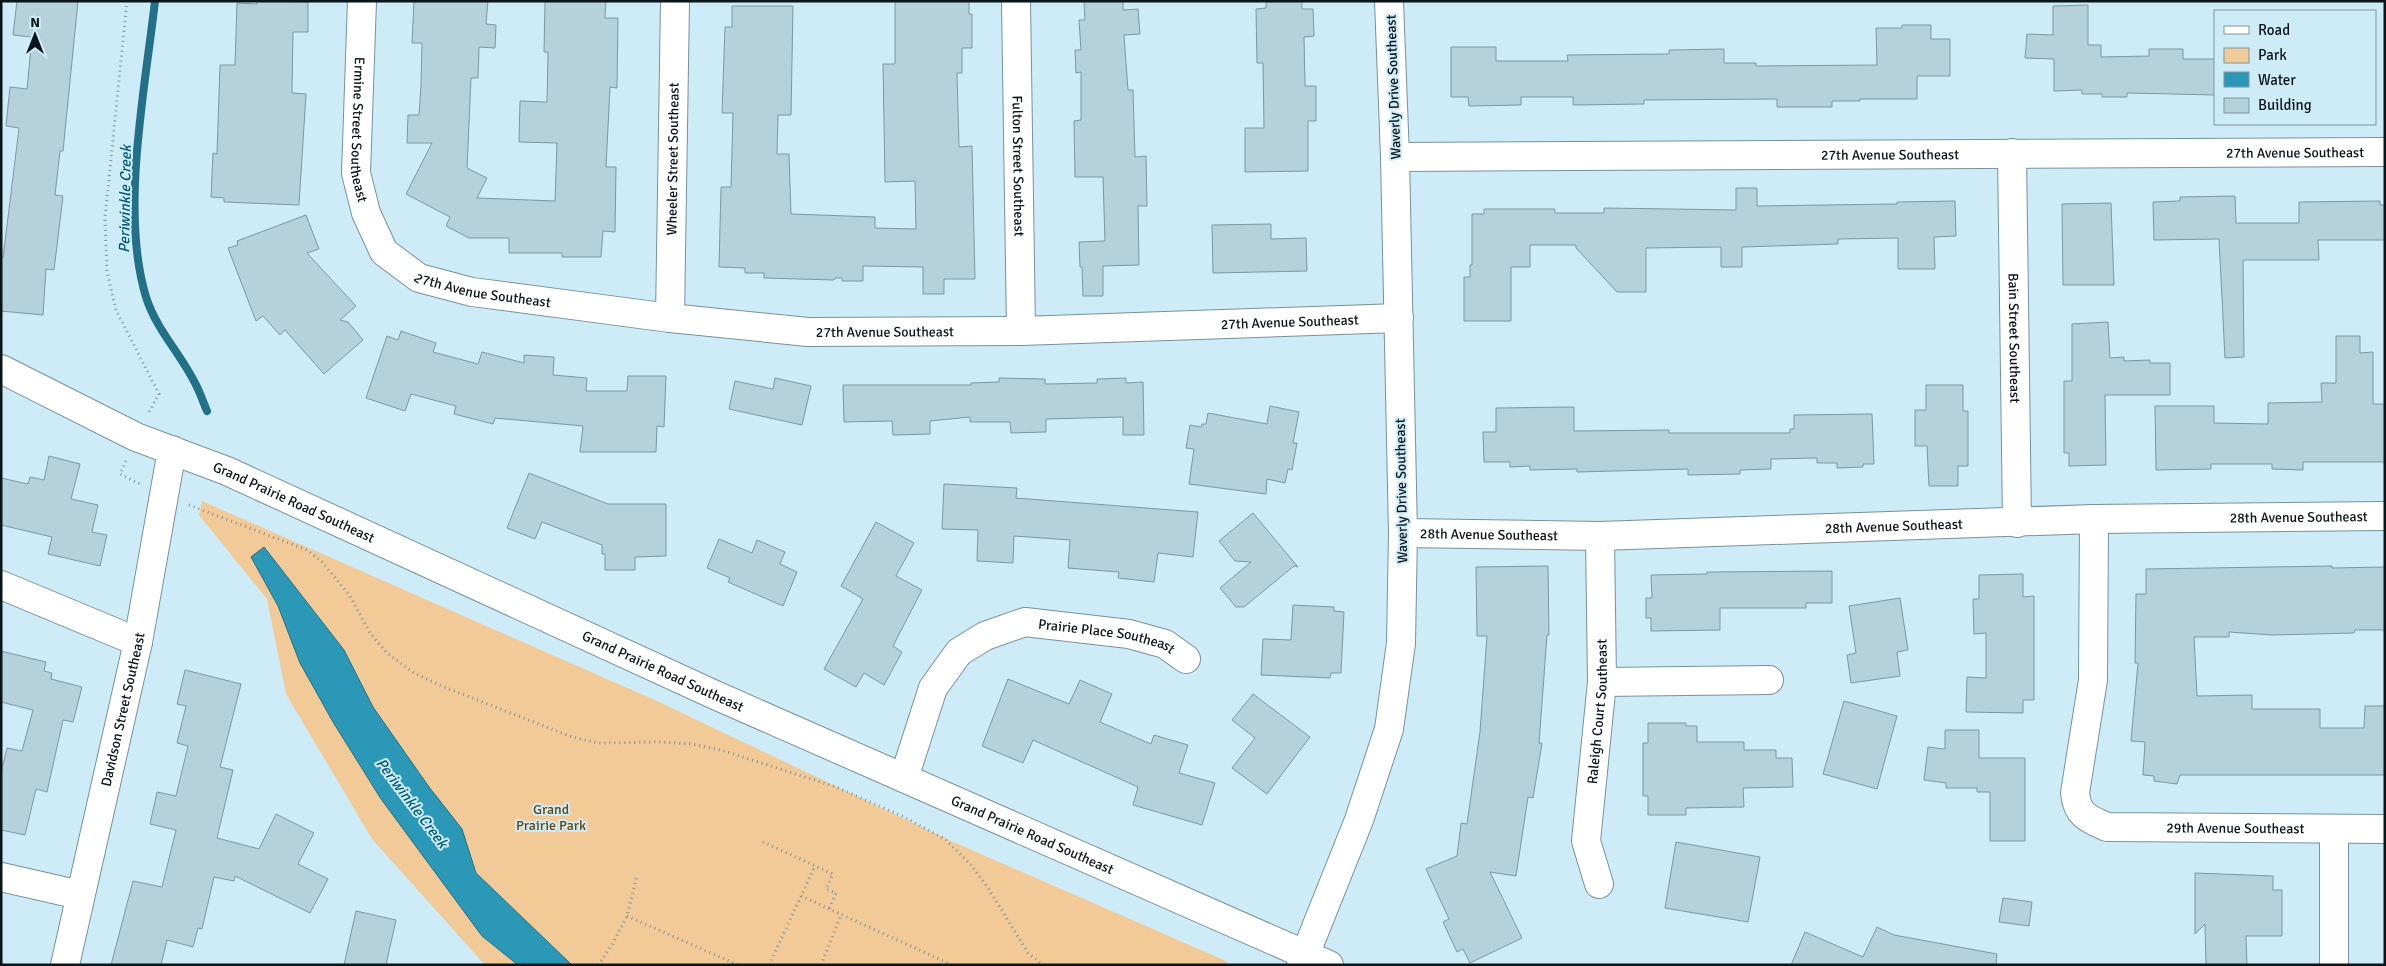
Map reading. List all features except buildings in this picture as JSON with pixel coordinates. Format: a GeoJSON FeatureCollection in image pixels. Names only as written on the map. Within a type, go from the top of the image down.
{"type":"FeatureCollection","features":[{"type":"Feature","properties":{"kind":"street","name":"Ermine Street Southeast"},"geometry":{"type":"LineString","coordinates":[[362,1],[356,173],[366,213],[384,252]]}},
{"type":"Feature","properties":{"kind":"street","name":"Wheeler Street Southeast"},"geometry":{"type":"LineString","coordinates":[[670,318],[676,1]]}},
{"type":"Feature","properties":{"kind":"street","name":"Fulton Street Southeast"},"geometry":{"type":"LineString","coordinates":[[1016,1],[1021,331]]}},
{"type":"Feature","properties":{"kind":"street","name":"Waverly Drive Southeast"},"geometry":{"type":"LineString","coordinates":[[1303,959],[1358,820],[1390,730],[1401,643],[1403,532],[1395,157],[1389,1]]}},
{"type":"Feature","properties":{"kind":"street","name":"27th Avenue Southeast"},"geometry":{"type":"LineString","coordinates":[[1395,157],[2385,152]]}},
{"type":"Feature","properties":{"kind":"street","name":"Bain Street Southeast"},"geometry":{"type":"LineString","coordinates":[[2012,153],[2017,523]]}},
{"type":"Feature","properties":{"kind":"street","name":"27th Avenue Southeast"},"geometry":{"type":"LineString","coordinates":[[384,252],[419,278],[472,292],[670,318],[808,332],[1021,331],[1398,318]]}},
{"type":"Feature","properties":{"kind":"street","name":"Grand Prairie Road Southeast"},"geometry":{"type":"LineString","coordinates":[[1,369],[136,437],[227,471],[715,695],[904,778],[1303,959],[1329,965]]}},
{"type":"Feature","properties":{"kind":"street","name":"Davidson Street Southeast"},"geometry":{"type":"LineString","coordinates":[[65,965],[138,642],[172,450]]}},
{"type":"Feature","properties":{"kind":"street","name":"28th Avenue Southeast"},"geometry":{"type":"LineString","coordinates":[[1403,532],[1600,536],[2094,519],[2385,516]]}},
{"type":"Feature","properties":{"kind":"street","name":"29th Avenue Southeast"},"geometry":{"type":"LineString","coordinates":[[2094,519],[2093,680],[2075,792],[2076,805],[2087,818],[2107,827],[2385,829]]}},
{"type":"Feature","properties":{"kind":"street","name":"Raleigh Court Southeast"},"geometry":{"type":"LineString","coordinates":[[1599,884],[1586,841],[1602,682],[1600,536]]}},
{"type":"Feature","properties":{"kind":"street"},"geometry":{"type":"LineString","coordinates":[[1,585],[138,642]]}},
{"type":"Feature","properties":{"kind":"street","name":"Prairie Place Southeast"},"geometry":{"type":"LineString","coordinates":[[904,778],[933,688],[959,652],[985,636],[1025,622],[1129,634],[1165,644],[1186,659]]}},
{"type":"Feature","properties":{"kind":"street"},"geometry":{"type":"LineString","coordinates":[[1602,682],[1769,680]]}},
{"type":"Feature","properties":{"kind":"street"},"geometry":{"type":"LineString","coordinates":[[2334,829],[2334,965]]}},
{"type":"Feature","properties":{"kind":"street"},"geometry":{"type":"LineString","coordinates":[[1,877],[80,895]]}},
{"type":"Feature","properties":{"kind":"path"},"geometry":{"type":"LineString","coordinates":[[763,842],[833,874],[826,889],[836,893],[829,909]]}},
{"type":"Feature","properties":{"kind":"path"},"geometry":{"type":"LineString","coordinates":[[769,965],[815,866]]}},
{"type":"Feature","properties":{"kind":"path"},"geometry":{"type":"LineString","coordinates":[[598,965],[612,945],[627,916],[637,875]]}},
{"type":"Feature","properties":{"kind":"path"},"geometry":{"type":"LineString","coordinates":[[801,896],[952,965]]}},
{"type":"Feature","properties":{"kind":"path"},"geometry":{"type":"LineString","coordinates":[[821,965],[842,915]]}},
{"type":"Feature","properties":{"kind":"path"},"geometry":{"type":"LineString","coordinates":[[627,916],[738,965]]}},
{"type":"Feature","properties":{"kind":"green space","name":"Grand Prairie Park"},"geometry":{"type":"Polygon","coordinates":[[[202,501],[657,701],[951,841],[1226,961],[1228,965],[485,965],[372,839],[286,694],[267,599],[199,515],[202,501]]]}},
{"type":"Feature","properties":{"kind":"water"},"geometry":{"type":"Polygon","coordinates":[[[264,547],[344,650],[373,707],[429,787],[462,829],[476,873],[572,965],[518,965],[482,936],[381,799],[333,722],[300,663],[278,606],[251,557],[264,547]]]}},
{"type":"Feature","properties":{"kind":"waterway","name":"Periwinkle Creek"},"geometry":{"type":"LineString","coordinates":[[155,1],[137,150],[135,227],[139,263],[150,309],[189,372],[207,411]]}}]}
